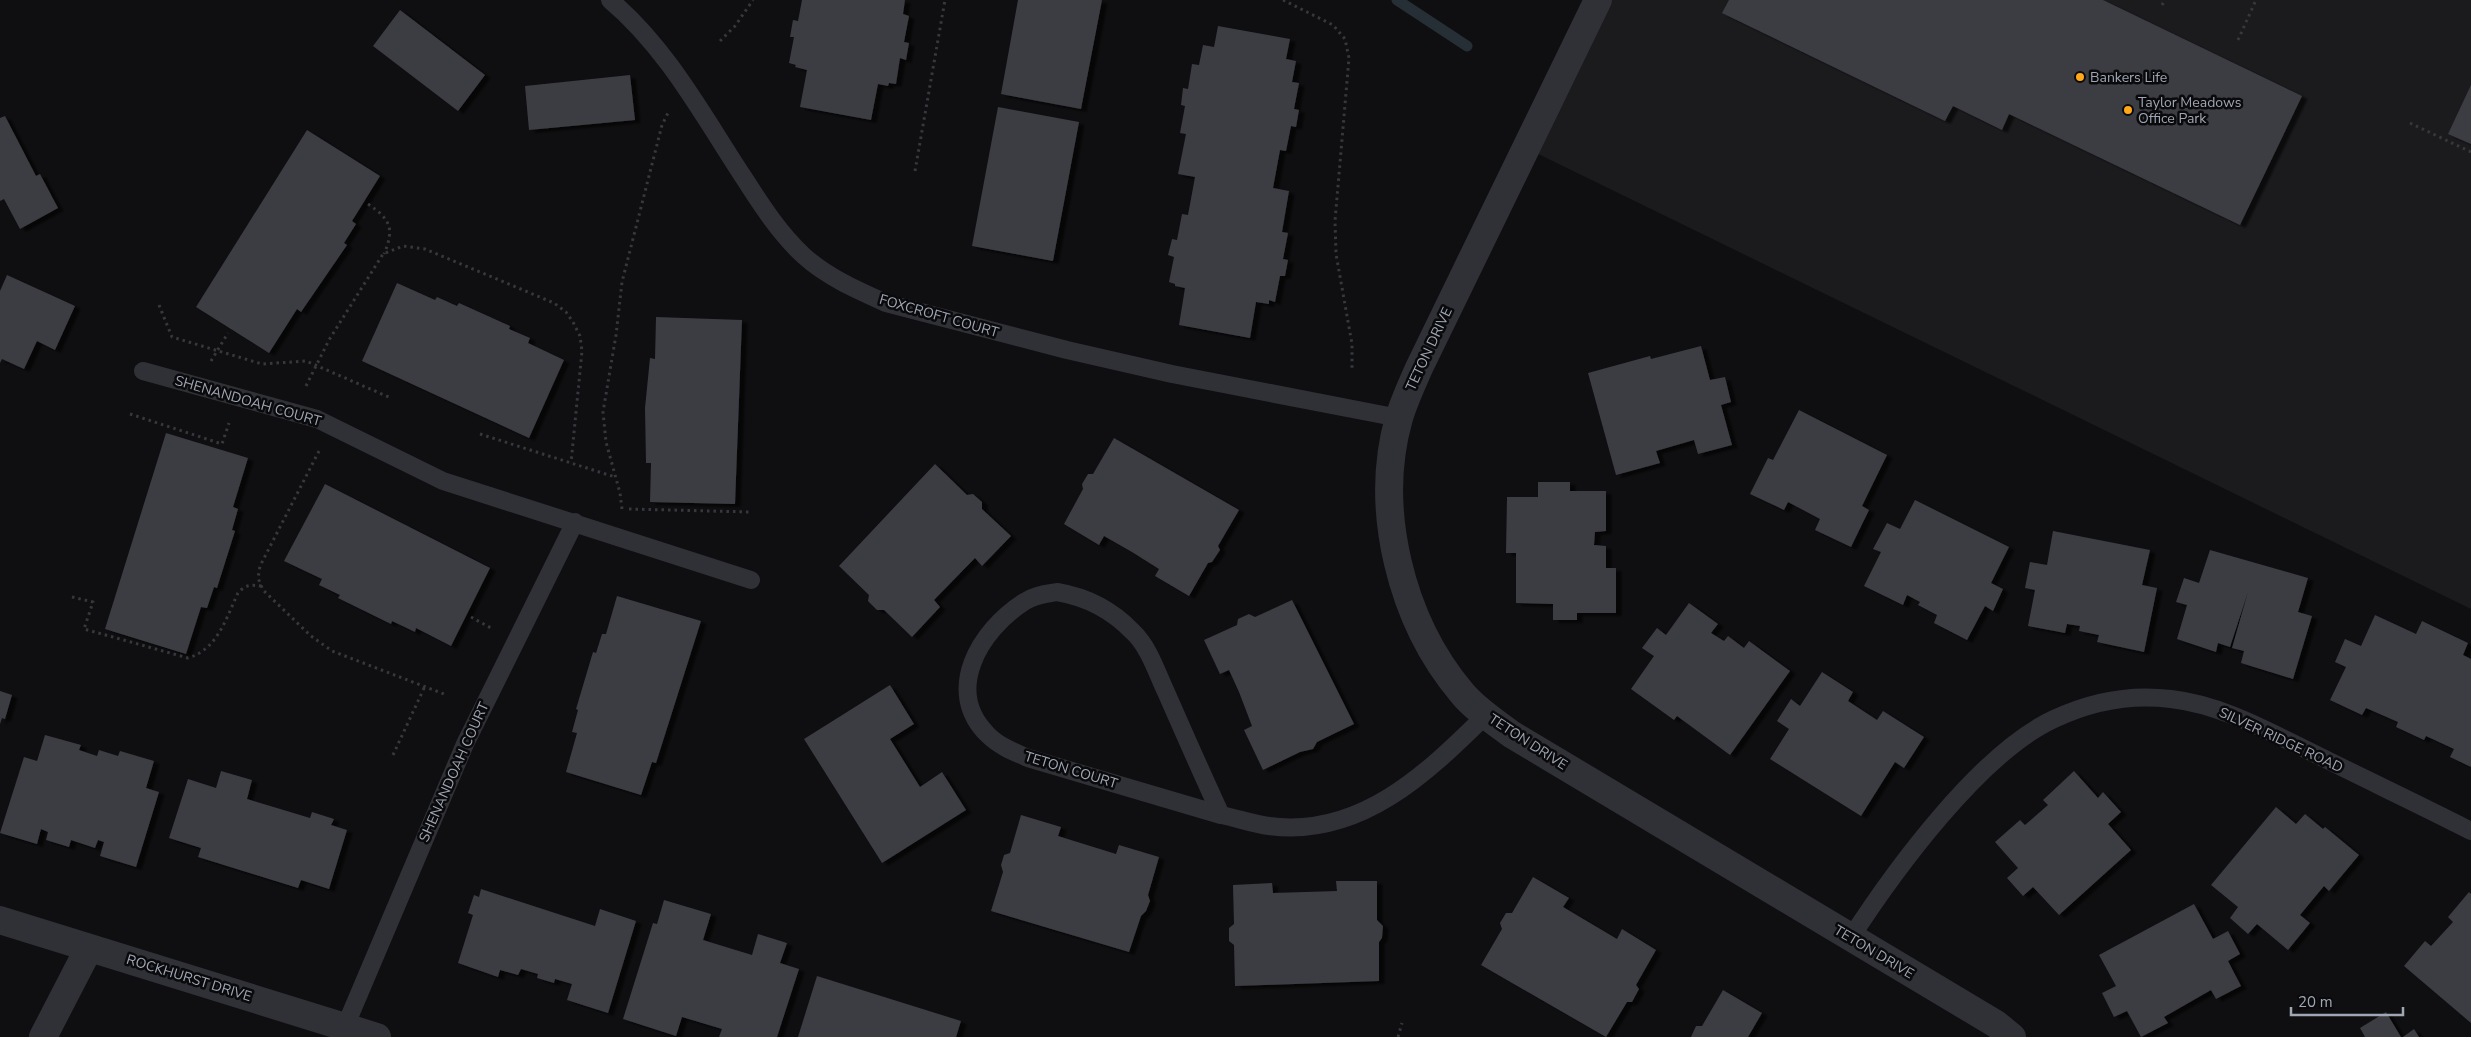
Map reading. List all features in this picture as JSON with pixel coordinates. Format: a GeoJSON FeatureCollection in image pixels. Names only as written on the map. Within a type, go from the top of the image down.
{"type":"FeatureCollection","features":[{"type":"Feature","properties":{"kind":"street","name":"TETON DRIVE"},"geometry":{"type":"LineString","coordinates":[[1598,0],[1419,368],[1399,418],[1390,481],[1393,539],[1403,585],[1419,628],[1443,669],[1463,694],[1486,716],[1511,734],[1850,939],[1996,1024],[2012,1037]]}},
{"type":"Feature","properties":{"kind":"street","name":"ROCKHURST DRIVE"},"geometry":{"type":"LineString","coordinates":[[0,920],[377,1037]]}},
{"type":"Feature","properties":{"kind":"street"},"geometry":{"type":"LineString","coordinates":[[43,1037],[89,948]]}},
{"type":"Feature","properties":{"kind":"lane","name":"FOXCROFT COURT"},"geometry":{"type":"LineString","coordinates":[[610,0],[628,16],[661,54],[779,229],[804,256],[830,275],[860,292],[886,303],[1067,350],[1172,374],[1399,418]]}},
{"type":"Feature","properties":{"kind":"lane","name":"SHENANDOAH COURT"},"geometry":{"type":"LineString","coordinates":[[143,371],[317,419],[346,431],[443,481],[751,580]]}},
{"type":"Feature","properties":{"kind":"lane","name":"SHENANDOAH COURT"},"geometry":{"type":"LineString","coordinates":[[345,1027],[465,744],[574,522]]}},
{"type":"Feature","properties":{"kind":"lane","name":"TETON COURT"},"geometry":{"type":"LineString","coordinates":[[1221,815],[1150,658],[1135,633],[1114,614],[1078,596],[1057,592],[1041,594],[1024,601],[987,635],[975,654],[969,671],[967,693],[974,715],[988,735],[1009,750],[1028,758],[1221,815],[1268,826],[1291,827],[1338,822],[1363,812],[1411,783],[1486,716]]}},
{"type":"Feature","properties":{"kind":"lane","name":"SILVER RIDGE ROAD"},"geometry":{"type":"LineString","coordinates":[[1850,939],[1881,892],[1914,850],[1953,803],[1997,758],[2053,719],[2086,706],[2121,698],[2172,699],[2226,712],[2471,831]]}},
{"type":"Feature","properties":{"kind":"path"},"geometry":{"type":"LineString","coordinates":[[720,41],[735,26],[753,0]]}},
{"type":"Feature","properties":{"kind":"path"},"geometry":{"type":"LineString","coordinates":[[915,171],[945,0]]}},
{"type":"Feature","properties":{"kind":"path"},"geometry":{"type":"LineString","coordinates":[[1284,0],[1333,25],[1345,39],[1349,58],[1335,229],[1336,254],[1352,344],[1352,372]]}},
{"type":"Feature","properties":{"kind":"path"},"geometry":{"type":"LineString","coordinates":[[2162,5],[2165,0]]}},
{"type":"Feature","properties":{"kind":"path"},"geometry":{"type":"LineString","coordinates":[[2238,40],[2256,0]]}},
{"type":"Feature","properties":{"kind":"path"},"geometry":{"type":"LineString","coordinates":[[614,536],[622,509],[620,494],[606,442],[603,412],[616,335],[622,282],[662,125],[668,112],[689,94]]}},
{"type":"Feature","properties":{"kind":"path"},"geometry":{"type":"LineString","coordinates":[[2410,123],[2471,152]]}},
{"type":"Feature","properties":{"kind":"path"},"geometry":{"type":"LineString","coordinates":[[295,413],[316,365],[340,320],[383,254],[390,233],[388,222],[381,213],[368,204]]}},
{"type":"Feature","properties":{"kind":"path"},"geometry":{"type":"LineString","coordinates":[[383,254],[403,246],[425,249],[537,294],[566,312],[580,336],[582,351],[571,463]]}},
{"type":"Feature","properties":{"kind":"path"},"geometry":{"type":"LineString","coordinates":[[159,305],[172,337],[262,364],[294,361],[316,365],[391,398]]}},
{"type":"Feature","properties":{"kind":"path"},"geometry":{"type":"LineString","coordinates":[[130,414],[222,444],[236,397]]}},
{"type":"Feature","properties":{"kind":"path"},"geometry":{"type":"LineString","coordinates":[[480,434],[615,477]]}},
{"type":"Feature","properties":{"kind":"path"},"geometry":{"type":"LineString","coordinates":[[320,448],[260,566],[258,578],[262,586],[311,636],[332,651],[444,694]]}},
{"type":"Feature","properties":{"kind":"path"},"geometry":{"type":"LineString","coordinates":[[622,509],[751,512]]}},
{"type":"Feature","properties":{"kind":"path"},"geometry":{"type":"LineString","coordinates":[[72,597],[93,602],[84,630],[188,658],[200,655],[211,646],[238,593],[244,586],[249,584],[262,586]]}},
{"type":"Feature","properties":{"kind":"path"},"geometry":{"type":"LineString","coordinates":[[471,617],[496,630]]}},
{"type":"Feature","properties":{"kind":"path"},"geometry":{"type":"LineString","coordinates":[[393,755],[425,686]]}},
{"type":"Feature","properties":{"kind":"path"},"geometry":{"type":"LineString","coordinates":[[1398,1037],[1402,1023]]}},
{"type":"Feature","properties":{"kind":"shaded area","name":"Taylor Meadows Office Park"},"geometry":{"type":"Polygon","coordinates":[[[1598,0],[2471,0],[2471,609],[1526,148],[1598,0]]]}},
{"type":"Feature","properties":{"kind":"building"},"geometry":{"type":"Polygon","coordinates":[[[802,0],[905,0],[903,14],[909,16],[904,42],[909,43],[906,60],[900,58],[896,84],[889,83],[888,86],[878,84],[871,120],[800,107],[807,70],[795,67],[796,65],[789,63],[794,37],[790,37],[793,20],[798,21],[802,0]]]}},
{"type":"Feature","properties":{"kind":"building"},"geometry":{"type":"Polygon","coordinates":[[[1018,0],[1102,0],[1081,109],[1001,94],[1018,0]]]}},
{"type":"Feature","properties":{"kind":"building","name":"Taylor Meadows Office Park"},"geometry":{"type":"Polygon","coordinates":[[[1729,0],[2103,0],[2302,96],[2240,225],[2009,114],[2002,130],[1953,106],[1945,121],[1722,13],[1729,0]]]}},
{"type":"Feature","properties":{"kind":"building"},"geometry":{"type":"Polygon","coordinates":[[[400,10],[485,75],[458,111],[373,46],[400,10]]]}},
{"type":"Feature","properties":{"kind":"building"},"geometry":{"type":"Polygon","coordinates":[[[1218,26],[1290,39],[1286,59],[1296,61],[1292,82],[1299,83],[1294,109],[1299,110],[1296,127],[1291,126],[1286,151],[1280,150],[1273,188],[1289,191],[1282,232],[1288,233],[1283,259],[1288,260],[1285,276],[1280,276],[1275,302],[1269,300],[1269,304],[1256,302],[1250,338],[1179,325],[1185,288],[1175,286],[1175,284],[1169,282],[1174,257],[1168,255],[1172,239],[1177,240],[1182,214],[1188,215],[1195,177],[1178,174],[1186,134],[1180,133],[1185,106],[1181,105],[1183,88],[1188,89],[1192,64],[1199,65],[1203,45],[1214,47],[1218,26]]]}},
{"type":"Feature","properties":{"kind":"building"},"geometry":{"type":"Polygon","coordinates":[[[630,75],[635,120],[529,130],[525,86],[630,75]]]}},
{"type":"Feature","properties":{"kind":"building"},"geometry":{"type":"Polygon","coordinates":[[[2471,85],[2471,144],[2448,134],[2471,85]]]}},
{"type":"Feature","properties":{"kind":"building"},"geometry":{"type":"Polygon","coordinates":[[[998,107],[1079,122],[1053,261],[972,246],[998,107]]]}},
{"type":"Feature","properties":{"kind":"building"},"geometry":{"type":"Polygon","coordinates":[[[5,116],[36,176],[40,174],[58,208],[20,229],[4,199],[0,201],[0,118],[5,116]]]}},
{"type":"Feature","properties":{"kind":"building"},"geometry":{"type":"Polygon","coordinates":[[[307,130],[380,176],[352,221],[356,224],[344,243],[347,245],[301,312],[297,309],[269,353],[196,307],[307,130]]]}},
{"type":"Feature","properties":{"kind":"building"},"geometry":{"type":"Polygon","coordinates":[[[7,275],[75,306],[55,350],[37,341],[24,369],[2,359],[0,363],[0,291],[7,275]]]}},
{"type":"Feature","properties":{"kind":"building"},"geometry":{"type":"Polygon","coordinates":[[[397,283],[435,300],[437,297],[457,306],[459,303],[510,326],[509,329],[530,338],[528,343],[564,360],[529,438],[362,361],[397,283]]]}},
{"type":"Feature","properties":{"kind":"building"},"geometry":{"type":"Polygon","coordinates":[[[656,317],[742,320],[735,504],[650,502],[651,463],[646,463],[645,408],[650,358],[655,359],[656,317]]]}},
{"type":"Feature","properties":{"kind":"building"},"geometry":{"type":"Polygon","coordinates":[[[1701,346],[1710,380],[1725,377],[1731,402],[1721,405],[1732,445],[1698,454],[1694,440],[1656,451],[1660,463],[1616,475],[1588,373],[1650,356],[1651,359],[1701,346]]]}},
{"type":"Feature","properties":{"kind":"building"},"geometry":{"type":"Polygon","coordinates":[[[1799,410],[1887,455],[1862,506],[1869,510],[1851,547],[1815,530],[1820,519],[1788,502],[1784,510],[1750,494],[1768,458],[1773,460],[1799,410]]]}},
{"type":"Feature","properties":{"kind":"building"},"geometry":{"type":"Polygon","coordinates":[[[166,433],[248,458],[233,507],[238,509],[232,530],[235,531],[217,588],[214,587],[207,608],[201,607],[186,654],[105,629],[166,433]]]}},
{"type":"Feature","properties":{"kind":"building"},"geometry":{"type":"Polygon","coordinates":[[[1114,438],[1239,510],[1218,546],[1220,550],[1212,562],[1208,563],[1189,596],[1155,576],[1159,569],[1132,552],[1104,536],[1099,545],[1064,524],[1083,489],[1082,484],[1088,474],[1093,474],[1114,438]]]}},
{"type":"Feature","properties":{"kind":"building"},"geometry":{"type":"Polygon","coordinates":[[[935,464],[967,495],[973,494],[982,502],[982,509],[1011,536],[982,566],[975,558],[934,600],[940,607],[912,637],[884,610],[877,610],[868,601],[869,595],[839,566],[935,464]]]}},
{"type":"Feature","properties":{"kind":"building"},"geometry":{"type":"Polygon","coordinates":[[[1538,482],[1570,482],[1570,491],[1606,491],[1606,531],[1595,532],[1594,545],[1606,546],[1606,568],[1616,568],[1616,613],[1577,613],[1577,620],[1553,620],[1553,604],[1516,603],[1516,553],[1506,553],[1507,497],[1538,497],[1538,482]]]}},
{"type":"Feature","properties":{"kind":"building"},"geometry":{"type":"Polygon","coordinates":[[[325,484],[490,568],[451,646],[416,628],[415,632],[392,621],[391,624],[338,598],[340,595],[319,585],[322,579],[284,561],[325,484]]]}},
{"type":"Feature","properties":{"kind":"building"},"geometry":{"type":"Polygon","coordinates":[[[1915,500],[2009,547],[1991,583],[2003,589],[1993,611],[1985,606],[1967,640],[1934,623],[1937,615],[1918,605],[1920,602],[1907,595],[1903,605],[1864,586],[1881,552],[1873,549],[1887,523],[1900,529],[1915,500]]]}},
{"type":"Feature","properties":{"kind":"building"},"geometry":{"type":"Polygon","coordinates":[[[2053,531],[2150,550],[2142,585],[2157,588],[2144,652],[2097,642],[2099,635],[2079,631],[2080,626],[2067,624],[2065,633],[2028,626],[2035,590],[2025,588],[2030,562],[2047,565],[2053,531]]]}},
{"type":"Feature","properties":{"kind":"building"},"geometry":{"type":"Polygon","coordinates":[[[2210,550],[2308,578],[2298,612],[2312,616],[2293,679],[2241,663],[2244,651],[2232,648],[2248,592],[2230,647],[2218,643],[2216,652],[2177,639],[2187,605],[2176,602],[2184,578],[2199,583],[2210,550]]]}},
{"type":"Feature","properties":{"kind":"building"},"geometry":{"type":"Polygon","coordinates":[[[617,596],[701,621],[656,763],[652,762],[641,795],[566,772],[577,733],[572,732],[578,710],[576,709],[593,652],[596,653],[602,634],[606,634],[617,596]]]}},
{"type":"Feature","properties":{"kind":"building"},"geometry":{"type":"Polygon","coordinates":[[[1292,600],[1354,724],[1317,742],[1313,749],[1300,752],[1263,770],[1244,730],[1252,726],[1239,692],[1229,670],[1220,674],[1204,640],[1237,625],[1238,619],[1249,614],[1255,617],[1292,600]]]}},
{"type":"Feature","properties":{"kind":"building"},"geometry":{"type":"Polygon","coordinates":[[[1689,603],[1718,624],[1711,633],[1724,641],[1728,636],[1744,648],[1749,641],[1790,671],[1730,755],[1677,716],[1674,720],[1631,689],[1654,656],[1642,648],[1657,628],[1666,635],[1689,603]]]}},
{"type":"Feature","properties":{"kind":"building"},"geometry":{"type":"Polygon","coordinates":[[[2375,615],[2416,634],[2422,621],[2468,643],[2463,655],[2471,659],[2471,767],[2450,757],[2454,749],[2426,736],[2424,740],[2396,727],[2398,722],[2366,708],[2362,715],[2330,700],[2346,667],[2335,662],[2345,639],[2361,646],[2375,615]]]}},
{"type":"Feature","properties":{"kind":"building"},"geometry":{"type":"Polygon","coordinates":[[[1822,672],[1853,692],[1848,701],[1877,720],[1883,711],[1924,737],[1904,768],[1895,762],[1861,816],[1770,759],[1789,729],[1777,721],[1791,699],[1800,706],[1822,672]]]}},
{"type":"Feature","properties":{"kind":"building"},"geometry":{"type":"Polygon","coordinates":[[[890,685],[914,724],[890,739],[920,787],[942,772],[966,810],[882,863],[804,739],[890,685]]]}},
{"type":"Feature","properties":{"kind":"building"},"geometry":{"type":"Polygon","coordinates":[[[0,691],[12,695],[5,719],[2,718],[0,724],[0,691]]]}},
{"type":"Feature","properties":{"kind":"building"},"geometry":{"type":"Polygon","coordinates":[[[45,735],[81,745],[79,750],[97,756],[99,750],[118,756],[120,751],[154,761],[146,788],[159,792],[136,867],[100,856],[104,842],[98,840],[95,848],[71,840],[69,847],[46,840],[48,832],[41,829],[37,844],[0,833],[24,757],[37,761],[45,735]]]}},
{"type":"Feature","properties":{"kind":"building"},"geometry":{"type":"Polygon","coordinates":[[[221,771],[252,780],[247,799],[310,818],[312,812],[334,819],[331,825],[347,830],[329,889],[301,880],[298,888],[198,857],[201,848],[169,838],[188,779],[216,788],[221,771]]]}},
{"type":"Feature","properties":{"kind":"building"},"geometry":{"type":"Polygon","coordinates":[[[2074,771],[2098,798],[2103,792],[2121,812],[2108,824],[2131,850],[2059,915],[2033,887],[2023,896],[2007,878],[2018,868],[1995,842],[2020,820],[2025,825],[2048,805],[2043,800],[2074,771]]]}},
{"type":"Feature","properties":{"kind":"building"},"geometry":{"type":"Polygon","coordinates":[[[2276,807],[2296,824],[2305,814],[2323,829],[2325,827],[2359,855],[2329,891],[2324,886],[2300,915],[2310,923],[2288,950],[2257,924],[2248,934],[2230,918],[2238,907],[2211,885],[2276,807]]]}},
{"type":"Feature","properties":{"kind":"building"},"geometry":{"type":"Polygon","coordinates":[[[1021,815],[1061,827],[1058,836],[1116,854],[1119,845],[1159,857],[1148,895],[1150,901],[1146,911],[1141,916],[1129,952],[991,911],[1003,872],[1001,865],[1004,855],[1010,853],[1021,815]]]}},
{"type":"Feature","properties":{"kind":"building"},"geometry":{"type":"Polygon","coordinates":[[[1533,877],[1569,898],[1563,907],[1617,939],[1622,929],[1656,950],[1636,985],[1639,989],[1632,1002],[1627,1002],[1606,1037],[1481,965],[1502,929],[1500,923],[1506,913],[1512,913],[1533,877]]]}},
{"type":"Feature","properties":{"kind":"building"},"geometry":{"type":"Polygon","coordinates":[[[1336,881],[1377,881],[1377,920],[1383,926],[1382,938],[1379,942],[1379,981],[1235,986],[1234,945],[1229,941],[1229,928],[1234,924],[1233,885],[1272,883],[1273,893],[1337,891],[1336,881]]]}},
{"type":"Feature","properties":{"kind":"building"},"geometry":{"type":"Polygon","coordinates":[[[481,889],[595,926],[600,909],[636,921],[608,1013],[567,1000],[572,984],[555,979],[554,983],[537,978],[538,974],[521,969],[518,975],[500,970],[498,977],[458,963],[473,915],[468,913],[474,895],[479,897],[481,889]]]}},
{"type":"Feature","properties":{"kind":"building"},"geometry":{"type":"Polygon","coordinates":[[[2469,892],[2471,894],[2471,1023],[2404,966],[2425,941],[2431,946],[2453,922],[2448,917],[2469,892]]]}},
{"type":"Feature","properties":{"kind":"building"},"geometry":{"type":"Polygon","coordinates":[[[664,900],[711,914],[703,940],[752,955],[758,934],[787,943],[780,963],[799,969],[777,1037],[719,1037],[722,1029],[682,1017],[676,1036],[623,1019],[653,923],[657,924],[664,900]]]}},
{"type":"Feature","properties":{"kind":"building"},"geometry":{"type":"Polygon","coordinates":[[[2194,904],[2213,939],[2228,931],[2240,954],[2228,961],[2241,986],[2216,999],[2211,990],[2164,1017],[2168,1023],[2141,1037],[2127,1011],[2114,1017],[2102,993],[2116,986],[2099,955],[2194,904]]]}},
{"type":"Feature","properties":{"kind":"building"},"geometry":{"type":"Polygon","coordinates":[[[817,976],[961,1021],[956,1037],[798,1037],[817,976]]]}},
{"type":"Feature","properties":{"kind":"building"},"geometry":{"type":"Polygon","coordinates":[[[1723,990],[1762,1013],[1748,1037],[1691,1037],[1696,1026],[1702,1026],[1723,990]]]}},
{"type":"Feature","properties":{"kind":"building"},"geometry":{"type":"Polygon","coordinates":[[[2386,1012],[2401,1037],[2365,1037],[2360,1028],[2386,1012]]]}},
{"type":"Feature","properties":{"kind":"building"},"geometry":{"type":"Polygon","coordinates":[[[2414,1029],[2419,1037],[2403,1037],[2414,1029]]]}},
{"type":"Feature","properties":{"kind":"waterway"},"geometry":{"type":"LineString","coordinates":[[1397,0],[1467,46]]}},
{"type":"Feature","properties":{"kind":"place","name":"Bankers Life"},"geometry":{"type":"Point","coordinates":[2080,77]}},
{"type":"Feature","properties":{"kind":"place","name":"Taylor Meadows Office Park"},"geometry":{"type":"Point","coordinates":[2128,110]}}]}
